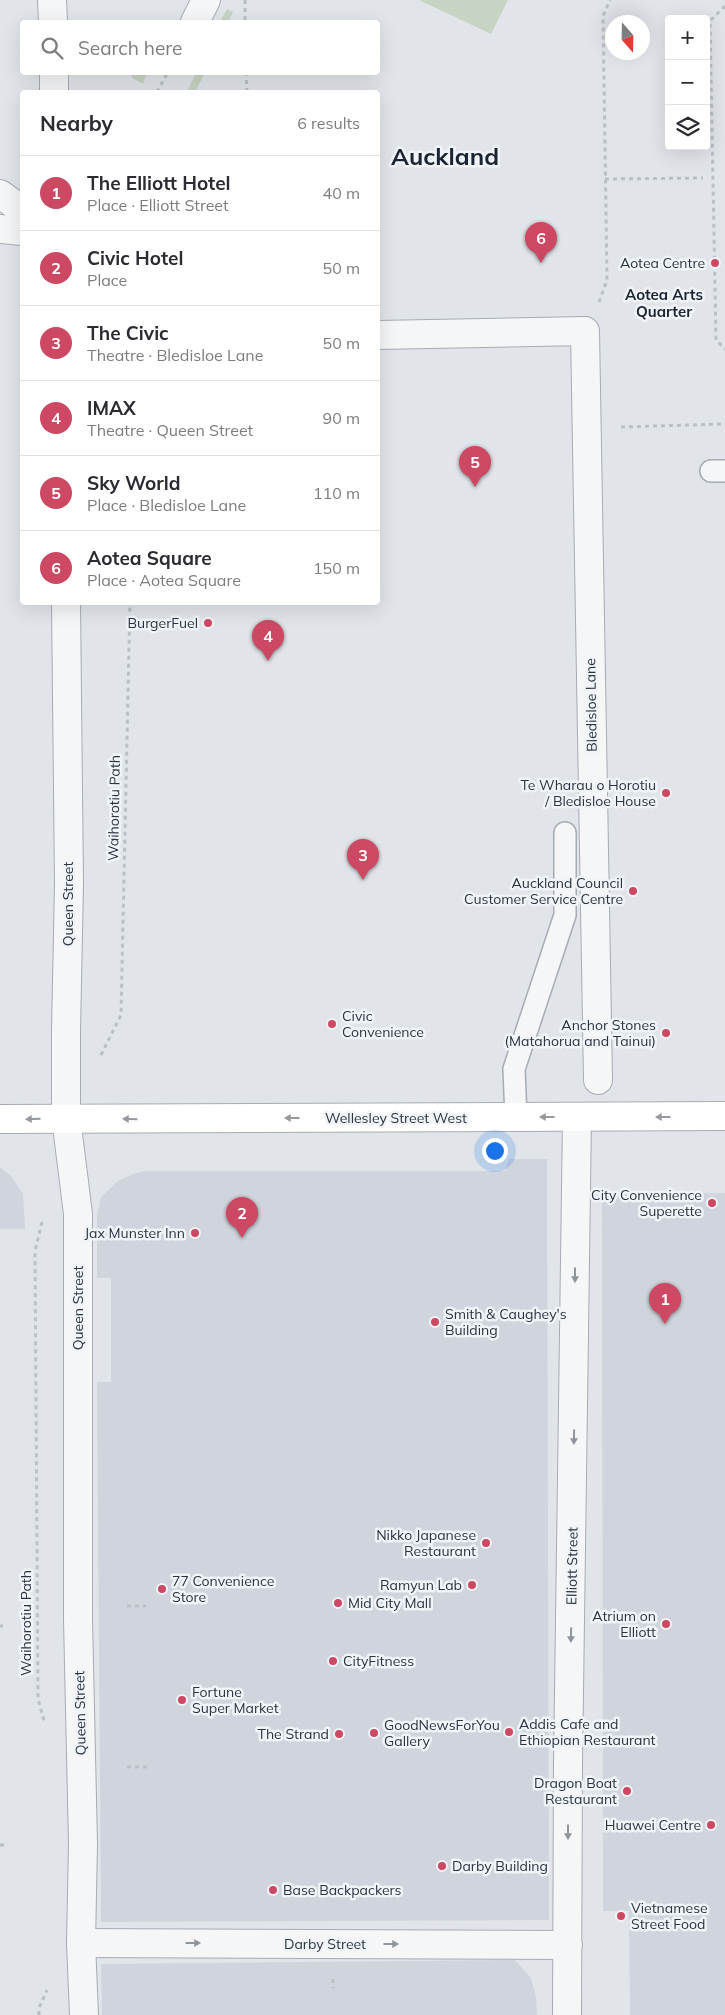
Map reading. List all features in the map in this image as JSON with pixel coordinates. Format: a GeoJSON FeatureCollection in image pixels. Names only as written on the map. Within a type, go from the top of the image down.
{"type":"FeatureCollection","features":[{"type":"Feature","properties":{"kind":"main road","name":"Wellesley Street West"},"geometry":{"type":"LineString","coordinates":[[0,1119],[166,1120],[725,1116]]}},
{"type":"Feature","properties":{"kind":"street"},"geometry":{"type":"LineString","coordinates":[[52,0],[53,20]]}},
{"type":"Feature","properties":{"kind":"street"},"geometry":{"type":"LineString","coordinates":[[196,20],[206,0]]}},
{"type":"Feature","properties":{"kind":"street"},"geometry":{"type":"LineString","coordinates":[[54,75],[54,90]]}},
{"type":"Feature","properties":{"kind":"street"},"geometry":{"type":"LineString","coordinates":[[0,194],[20,209]]}},
{"type":"Feature","properties":{"kind":"street"},"geometry":{"type":"LineString","coordinates":[[0,229],[20,231]]}},
{"type":"Feature","properties":{"kind":"street"},"geometry":{"type":"LineString","coordinates":[[380,335],[585,330]]}},
{"type":"Feature","properties":{"kind":"street","name":"Bledisloe Lane"},"geometry":{"type":"LineString","coordinates":[[585,330],[598,1080]]}},
{"type":"Feature","properties":{"kind":"street","name":"Queen Street"},"geometry":{"type":"LineString","coordinates":[[66,605],[69,884],[66,1118],[78,1214],[78,1619],[83,1844],[82,1943],[84,2015]]}},
{"type":"Feature","properties":{"kind":"street","name":"Elliott Street"},"geometry":{"type":"LineString","coordinates":[[567,2015],[568,1764],[577,1117]]}},
{"type":"Feature","properties":{"kind":"street","name":"Darby Street"},"geometry":{"type":"LineString","coordinates":[[82,1943],[568,1945]]}},
{"type":"Feature","properties":{"kind":"lane"},"geometry":{"type":"LineString","coordinates":[[516,1118],[514,1069],[564,915],[565,833]]}},
{"type":"Feature","properties":{"kind":"lane"},"geometry":{"type":"LineString","coordinates":[[561,927],[583,926]]}},
{"type":"Feature","properties":{"kind":"path"},"geometry":{"type":"LineString","coordinates":[[245,0],[245,20]]}},
{"type":"Feature","properties":{"kind":"path"},"geometry":{"type":"LineString","coordinates":[[585,330],[607,280],[603,16],[610,0]]}},
{"type":"Feature","properties":{"kind":"path"},"geometry":{"type":"LineString","coordinates":[[725,6],[710,21],[716,340],[725,349]]}},
{"type":"Feature","properties":{"kind":"path"},"geometry":{"type":"LineString","coordinates":[[158,90],[166,75]]}},
{"type":"Feature","properties":{"kind":"path"},"geometry":{"type":"LineString","coordinates":[[246,75],[247,90]]}},
{"type":"Feature","properties":{"kind":"path"},"geometry":{"type":"LineString","coordinates":[[605,179],[703,178]]}},
{"type":"Feature","properties":{"kind":"path"},"geometry":{"type":"LineString","coordinates":[[586,427],[725,424]]}},
{"type":"Feature","properties":{"kind":"path","name":"Waihorotiu Path"},"geometry":{"type":"LineString","coordinates":[[121,1015],[130,605]]}},
{"type":"Feature","properties":{"kind":"path","name":"Waihorotiu Path"},"geometry":{"type":"LineString","coordinates":[[40,1229],[35,1252],[38,1699],[46,1726]]}},
{"type":"Feature","properties":{"kind":"path"},"geometry":{"type":"LineString","coordinates":[[126,1606],[146,1606]]}},
{"type":"Feature","properties":{"kind":"path"},"geometry":{"type":"LineString","coordinates":[[127,1767],[146,1767]]}},
{"type":"Feature","properties":{"kind":"path"},"geometry":{"type":"LineString","coordinates":[[0,1845],[6,1846]]}},
{"type":"Feature","properties":{"kind":"path"},"geometry":{"type":"LineString","coordinates":[[39,2015],[39,2008],[48,1988]]}},
{"type":"Feature","properties":{"kind":"shaded area"},"geometry":{"type":"Polygon","coordinates":[[[509,1159],[547,1159],[549,1920],[101,1922],[97,1382],[111,1382],[111,1278],[97,1278],[97,1216],[101,1197],[118,1181],[145,1171],[505,1171],[509,1159]]]}},
{"type":"Feature","properties":{"kind":"shaded area"},"geometry":{"type":"Polygon","coordinates":[[[0,1167],[11,1176],[23,1194],[25,1229],[0,1229],[0,1167]]]}},
{"type":"Feature","properties":{"kind":"shaded area"},"geometry":{"type":"Polygon","coordinates":[[[725,1193],[725,2015],[630,2015],[629,1911],[603,1911],[602,1194],[725,1193]]]}},
{"type":"Feature","properties":{"kind":"shaded area"},"geometry":{"type":"Polygon","coordinates":[[[515,1960],[531,1978],[536,1997],[537,2015],[102,2015],[101,1964],[515,1960]]]}},
{"type":"Feature","properties":{"kind":"green space"},"geometry":{"type":"Polygon","coordinates":[[[419,0],[508,0],[491,34],[419,0]]]}},
{"type":"Feature","properties":{"kind":"green space"},"geometry":{"type":"Polygon","coordinates":[[[227,9],[233,12],[229,20],[221,20],[227,9]]]}},
{"type":"Feature","properties":{"kind":"green space"},"geometry":{"type":"Polygon","coordinates":[[[132,75],[146,75],[143,84],[132,78],[132,75]]]}},
{"type":"Feature","properties":{"kind":"green space"},"geometry":{"type":"Polygon","coordinates":[[[195,75],[204,75],[196,90],[188,90],[195,75]]]}},
{"type":"Feature","properties":{"kind":"place","name":"Aotea Square"},"geometry":{"type":"Point","coordinates":[541,263]}},
{"type":"Feature","properties":{"kind":"place","name":"Aotea Centre"},"geometry":{"type":"Point","coordinates":[715,263]}},
{"type":"Feature","properties":{"kind":"place","name":"Sky World"},"geometry":{"type":"Point","coordinates":[475,487]}},
{"type":"Feature","properties":{"kind":"place","name":"BurgerFuel"},"geometry":{"type":"Point","coordinates":[208,623]}},
{"type":"Feature","properties":{"kind":"place","name":"IMAX"},"geometry":{"type":"Point","coordinates":[268,661]}},
{"type":"Feature","properties":{"kind":"place","name":"Te Wharau o Horotiu / Bledisloe House"},"geometry":{"type":"Point","coordinates":[666,793]}},
{"type":"Feature","properties":{"kind":"place","name":"The Civic"},"geometry":{"type":"Point","coordinates":[363,880]}},
{"type":"Feature","properties":{"kind":"place","name":"Auckland Council Customer Service Centre"},"geometry":{"type":"Point","coordinates":[633,891]}},
{"type":"Feature","properties":{"kind":"place","name":"Civic Convenience"},"geometry":{"type":"Point","coordinates":[332,1024]}},
{"type":"Feature","properties":{"kind":"place","name":"Anchor Stones (Matahorua and Tainui)"},"geometry":{"type":"Point","coordinates":[666,1033]}},
{"type":"Feature","properties":{"kind":"place","name":"City Convenience Superette"},"geometry":{"type":"Point","coordinates":[712,1203]}},
{"type":"Feature","properties":{"kind":"place","name":"Jax Munster Inn"},"geometry":{"type":"Point","coordinates":[195,1233]}},
{"type":"Feature","properties":{"kind":"place","name":"Civic Hotel"},"geometry":{"type":"Point","coordinates":[242,1238]}},
{"type":"Feature","properties":{"kind":"place","name":"Smith & Caughey's Building"},"geometry":{"type":"Point","coordinates":[435,1322]}},
{"type":"Feature","properties":{"kind":"place","name":"The Elliott Hotel"},"geometry":{"type":"Point","coordinates":[665,1324]}},
{"type":"Feature","properties":{"kind":"place","name":"Nikko Japanese Restaurant"},"geometry":{"type":"Point","coordinates":[486,1543]}},
{"type":"Feature","properties":{"kind":"place","name":"Ramyun Lab"},"geometry":{"type":"Point","coordinates":[472,1585]}},
{"type":"Feature","properties":{"kind":"place","name":"77 Convenience Store"},"geometry":{"type":"Point","coordinates":[162,1589]}},
{"type":"Feature","properties":{"kind":"place","name":"Mid City Mall"},"geometry":{"type":"Point","coordinates":[338,1603]}},
{"type":"Feature","properties":{"kind":"place","name":"Atrium on Elliott"},"geometry":{"type":"Point","coordinates":[666,1624]}},
{"type":"Feature","properties":{"kind":"place","name":"CityFitness"},"geometry":{"type":"Point","coordinates":[333,1661]}},
{"type":"Feature","properties":{"kind":"place","name":"Fortune Super Market"},"geometry":{"type":"Point","coordinates":[182,1700]}},
{"type":"Feature","properties":{"kind":"place","name":"Addis Cafe and Ethiopian Restaurant"},"geometry":{"type":"Point","coordinates":[509,1732]}},
{"type":"Feature","properties":{"kind":"place","name":"GoodNewsForYou Gallery"},"geometry":{"type":"Point","coordinates":[374,1733]}},
{"type":"Feature","properties":{"kind":"place","name":"The Strand"},"geometry":{"type":"Point","coordinates":[339,1734]}},
{"type":"Feature","properties":{"kind":"place","name":"Dragon Boat Restaurant"},"geometry":{"type":"Point","coordinates":[627,1791]}},
{"type":"Feature","properties":{"kind":"place","name":"Huawei Centre"},"geometry":{"type":"Point","coordinates":[711,1825]}},
{"type":"Feature","properties":{"kind":"place","name":"Darby Building"},"geometry":{"type":"Point","coordinates":[442,1866]}},
{"type":"Feature","properties":{"kind":"place","name":"Base Backpackers"},"geometry":{"type":"Point","coordinates":[273,1890]}},
{"type":"Feature","properties":{"kind":"place","name":"Vietnamese Street Food"},"geometry":{"type":"Point","coordinates":[621,1916]}},
{"type":"Feature","properties":{"kind":"district","name":"Auckland"},"geometry":{"type":"Point","coordinates":[445,157]}},
{"type":"Feature","properties":{"kind":"district","name":"Aotea Arts Quarter"},"geometry":{"type":"Point","coordinates":[664,304]}}]}
